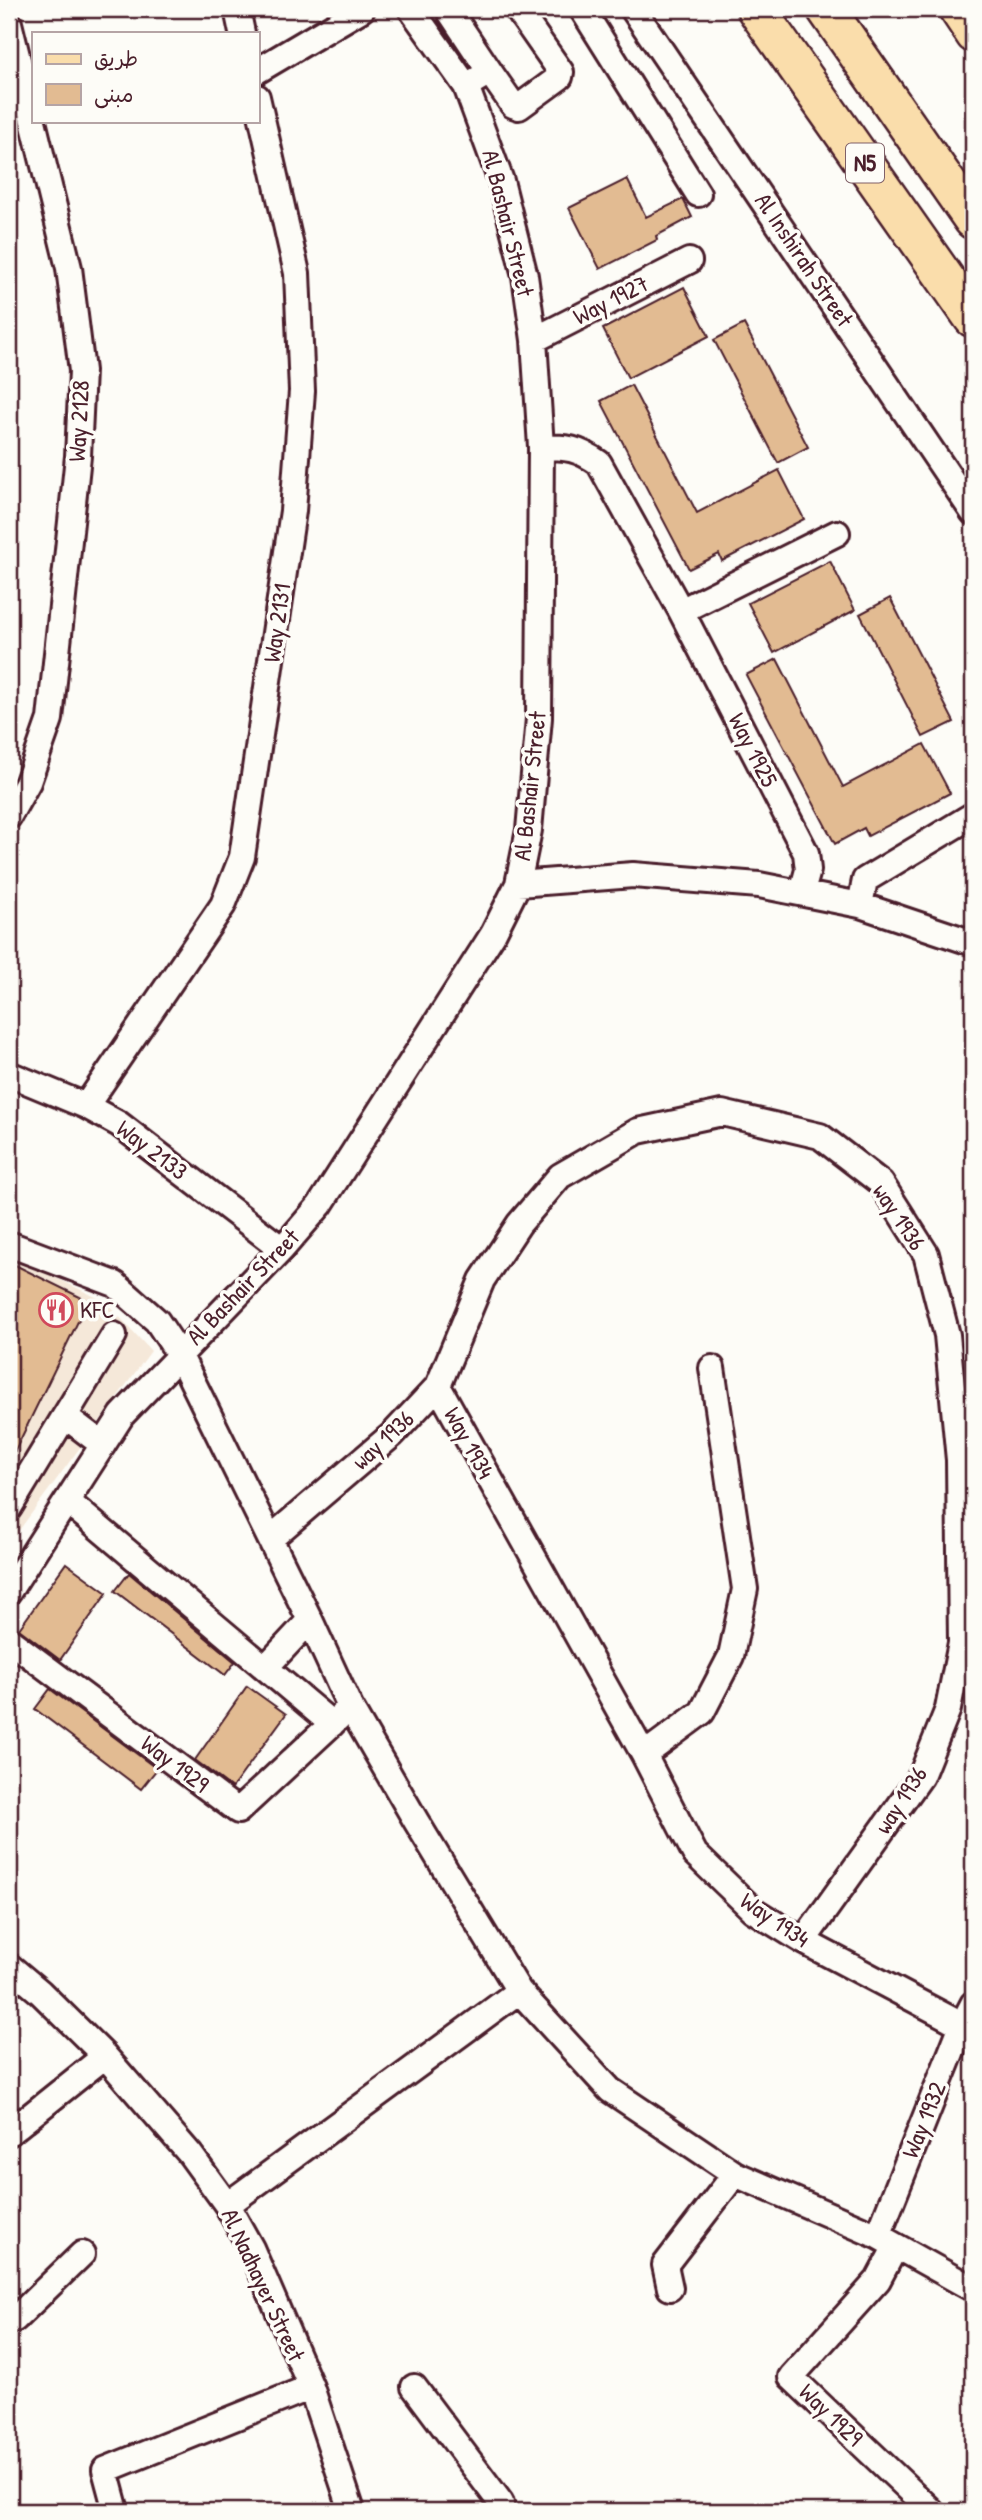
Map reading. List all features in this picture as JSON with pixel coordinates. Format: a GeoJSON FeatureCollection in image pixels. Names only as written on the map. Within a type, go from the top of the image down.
{"type":"FeatureCollection","features":[{"type":"Feature","properties":{"kind":"highway","name":"N5"},"geometry":{"type":"LineString","coordinates":[[756,9],[973,318]]}},
{"type":"Feature","properties":{"kind":"highway","name":"N5"},"geometry":{"type":"LineString","coordinates":[[826,9],[973,220]]}},
{"type":"Feature","properties":{"kind":"main road"},"geometry":{"type":"LineString","coordinates":[[955,9],[973,36]]}},
{"type":"Feature","properties":{"kind":"street"},"geometry":{"type":"LineString","coordinates":[[237,9],[242,32]]}},
{"type":"Feature","properties":{"kind":"street"},"geometry":{"type":"LineString","coordinates":[[259,70],[362,9]]}},
{"type":"Feature","properties":{"kind":"street","name":"Al Bashair Street"},"geometry":{"type":"LineString","coordinates":[[9,1591],[122,1415],[282,1249],[320,1205],[493,934],[518,884],[529,830],[539,718],[541,447],[534,340],[525,276],[501,181],[466,86],[411,9]]}},
{"type":"Feature","properties":{"kind":"street"},"geometry":{"type":"LineString","coordinates":[[426,30],[452,10],[492,75],[517,107],[561,75],[517,9]]}},
{"type":"Feature","properties":{"kind":"street"},"geometry":{"type":"LineString","coordinates":[[582,9],[698,194]]}},
{"type":"Feature","properties":{"kind":"street","name":"Al Inshirah Street"},"geometry":{"type":"LineString","coordinates":[[633,9],[973,512]]}},
{"type":"Feature","properties":{"kind":"street","name":"Way 2128"},"geometry":{"type":"LineString","coordinates":[[9,23],[32,117]]}},
{"type":"Feature","properties":{"kind":"street"},"geometry":{"type":"LineString","coordinates":[[466,86],[483,76],[492,75]]}},
{"type":"Feature","properties":{"kind":"street","name":"Way 2131"},"geometry":{"type":"LineString","coordinates":[[86,1106],[223,905],[242,857],[293,511],[302,391],[297,272],[259,106]]}},
{"type":"Feature","properties":{"kind":"street","name":"Way 2128"},"geometry":{"type":"LineString","coordinates":[[9,816],[28,782],[50,719],[78,456],[82,371],[69,268],[33,122]]}},
{"type":"Feature","properties":{"kind":"street","name":"Way 1927"},"geometry":{"type":"LineString","coordinates":[[534,340],[689,261]]}},
{"type":"Feature","properties":{"kind":"street","name":"Way 1925"},"geometry":{"type":"LineString","coordinates":[[541,447],[560,447],[583,452],[599,463],[681,611],[806,853],[808,870],[802,892]]}},
{"type":"Feature","properties":{"kind":"street"},"geometry":{"type":"LineString","coordinates":[[681,611],[838,533]]}},
{"type":"Feature","properties":{"kind":"street"},"geometry":{"type":"LineString","coordinates":[[860,905],[865,880],[973,815]]}},
{"type":"Feature","properties":{"kind":"street"},"geometry":{"type":"LineString","coordinates":[[518,884],[633,875],[759,885],[860,905],[973,943]]}},
{"type":"Feature","properties":{"kind":"street","name":"Way 2133"},"geometry":{"type":"LineString","coordinates":[[9,1074],[86,1106],[119,1124],[282,1249]]}},
{"type":"Feature","properties":{"kind":"street","name":"way 1936"},"geometry":{"type":"LineString","coordinates":[[270,1539],[393,1434],[438,1386],[482,1280],[519,1224],[560,1176],[638,1131],[722,1114],[820,1136],[881,1183],[926,1254],[947,1335],[959,1460],[961,1643],[948,1709],[921,1776],[803,1941]]}},
{"type":"Feature","properties":{"kind":"street"},"geometry":{"type":"LineString","coordinates":[[9,1244],[115,1284],[157,1321],[179,1354],[351,1707],[416,1821],[519,1991],[610,2090],[735,2174],[887,2241],[973,2289]]}},
{"type":"Feature","properties":{"kind":"street"},"geometry":{"type":"LineString","coordinates":[[9,1508],[114,1335]]}},
{"type":"Feature","properties":{"kind":"street"},"geometry":{"type":"LineString","coordinates":[[644,1755],[702,1712],[731,1656],[744,1589],[712,1368]]}},
{"type":"Feature","properties":{"kind":"street","name":"Way 1934"},"geometry":{"type":"LineString","coordinates":[[438,1386],[644,1755],[695,1854],[753,1910],[803,1941],[968,2015]]}},
{"type":"Feature","properties":{"kind":"street"},"geometry":{"type":"LineString","coordinates":[[65,1416],[103,1445]]}},
{"type":"Feature","properties":{"kind":"street"},"geometry":{"type":"LineString","coordinates":[[67,1501],[332,1724]]}},
{"type":"Feature","properties":{"kind":"street"},"geometry":{"type":"LineString","coordinates":[[266,1667],[310,1620]]}},
{"type":"Feature","properties":{"kind":"street","name":"Way 1929"},"geometry":{"type":"LineString","coordinates":[[9,1640],[238,1811],[351,1707]]}},
{"type":"Feature","properties":{"kind":"street","name":"Al Nadhayer Street"},"geometry":{"type":"LineString","coordinates":[[9,1966],[40,1992],[105,2056],[190,2154],[227,2205],[251,2248],[311,2386],[352,2511]]}},
{"type":"Feature","properties":{"kind":"street"},"geometry":{"type":"LineString","coordinates":[[227,2205],[519,1991]]}},
{"type":"Feature","properties":{"kind":"street","name":"Way 1932"},"geometry":{"type":"LineString","coordinates":[[887,2241],[968,2015]]}},
{"type":"Feature","properties":{"kind":"street"},"geometry":{"type":"LineString","coordinates":[[9,2133],[105,2056]]}},
{"type":"Feature","properties":{"kind":"street"},"geometry":{"type":"LineString","coordinates":[[670,2288],[665,2265],[735,2174]]}},
{"type":"Feature","properties":{"kind":"street","name":"Way 1929"},"geometry":{"type":"LineString","coordinates":[[887,2241],[878,2280],[791,2377],[932,2511]]}},
{"type":"Feature","properties":{"kind":"street"},"geometry":{"type":"LineString","coordinates":[[9,2321],[15,2319],[82,2254]]}},
{"type":"Feature","properties":{"kind":"street"},"geometry":{"type":"LineString","coordinates":[[116,2511],[105,2470],[311,2386]]}},
{"type":"Feature","properties":{"kind":"street"},"geometry":{"type":"LineString","coordinates":[[414,2387],[501,2503],[501,2511]]}},
{"type":"Feature","properties":{"kind":"shaded area"},"geometry":{"type":"Polygon","coordinates":[[[9,1255],[106,1302],[151,1351],[9,1544],[9,1255]]]}},
{"type":"Feature","properties":{"kind":"building"},"geometry":{"type":"Polygon","coordinates":[[[627,179],[646,217],[683,199],[692,217],[656,236],[657,240],[600,269],[569,208],[627,179]]]}},
{"type":"Feature","properties":{"kind":"building"},"geometry":{"type":"Polygon","coordinates":[[[684,287],[709,336],[628,378],[603,329],[684,287]]]}},
{"type":"Feature","properties":{"kind":"building"},"geometry":{"type":"Polygon","coordinates":[[[744,324],[808,447],[778,463],[714,340],[744,324]]]}},
{"type":"Feature","properties":{"kind":"building"},"geometry":{"type":"Polygon","coordinates":[[[631,385],[697,513],[779,470],[804,519],[722,561],[719,554],[689,569],[601,401],[631,385]]]}},
{"type":"Feature","properties":{"kind":"building"},"geometry":{"type":"Polygon","coordinates":[[[830,561],[855,610],[774,653],[748,603],[830,561]]]}},
{"type":"Feature","properties":{"kind":"building"},"geometry":{"type":"Polygon","coordinates":[[[890,598],[954,722],[923,737],[860,614],[890,598]]]}},
{"type":"Feature","properties":{"kind":"building"},"geometry":{"type":"Polygon","coordinates":[[[777,659],[843,787],[924,744],[950,793],[868,836],[864,828],[835,844],[746,675],[777,659]]]}},
{"type":"Feature","properties":{"kind":"building"},"geometry":{"type":"Polygon","coordinates":[[[9,1262],[88,1301],[9,1463],[9,1262]]]}},
{"type":"Feature","properties":{"kind":"building"},"geometry":{"type":"Polygon","coordinates":[[[66,1563],[107,1593],[60,1660],[19,1629],[66,1563]]]}},
{"type":"Feature","properties":{"kind":"building"},"geometry":{"type":"Polygon","coordinates":[[[129,1573],[235,1662],[225,1675],[115,1591],[129,1573]]]}},
{"type":"Feature","properties":{"kind":"building"},"geometry":{"type":"Polygon","coordinates":[[[247,1686],[286,1714],[232,1788],[195,1760],[247,1686]]]}},
{"type":"Feature","properties":{"kind":"building"},"geometry":{"type":"Polygon","coordinates":[[[50,1689],[157,1769],[141,1789],[35,1709],[50,1689]]]}},
{"type":"Feature","properties":{"kind":"place","name":"KFC"},"geometry":{"type":"Point","coordinates":[56,1310]}}]}
